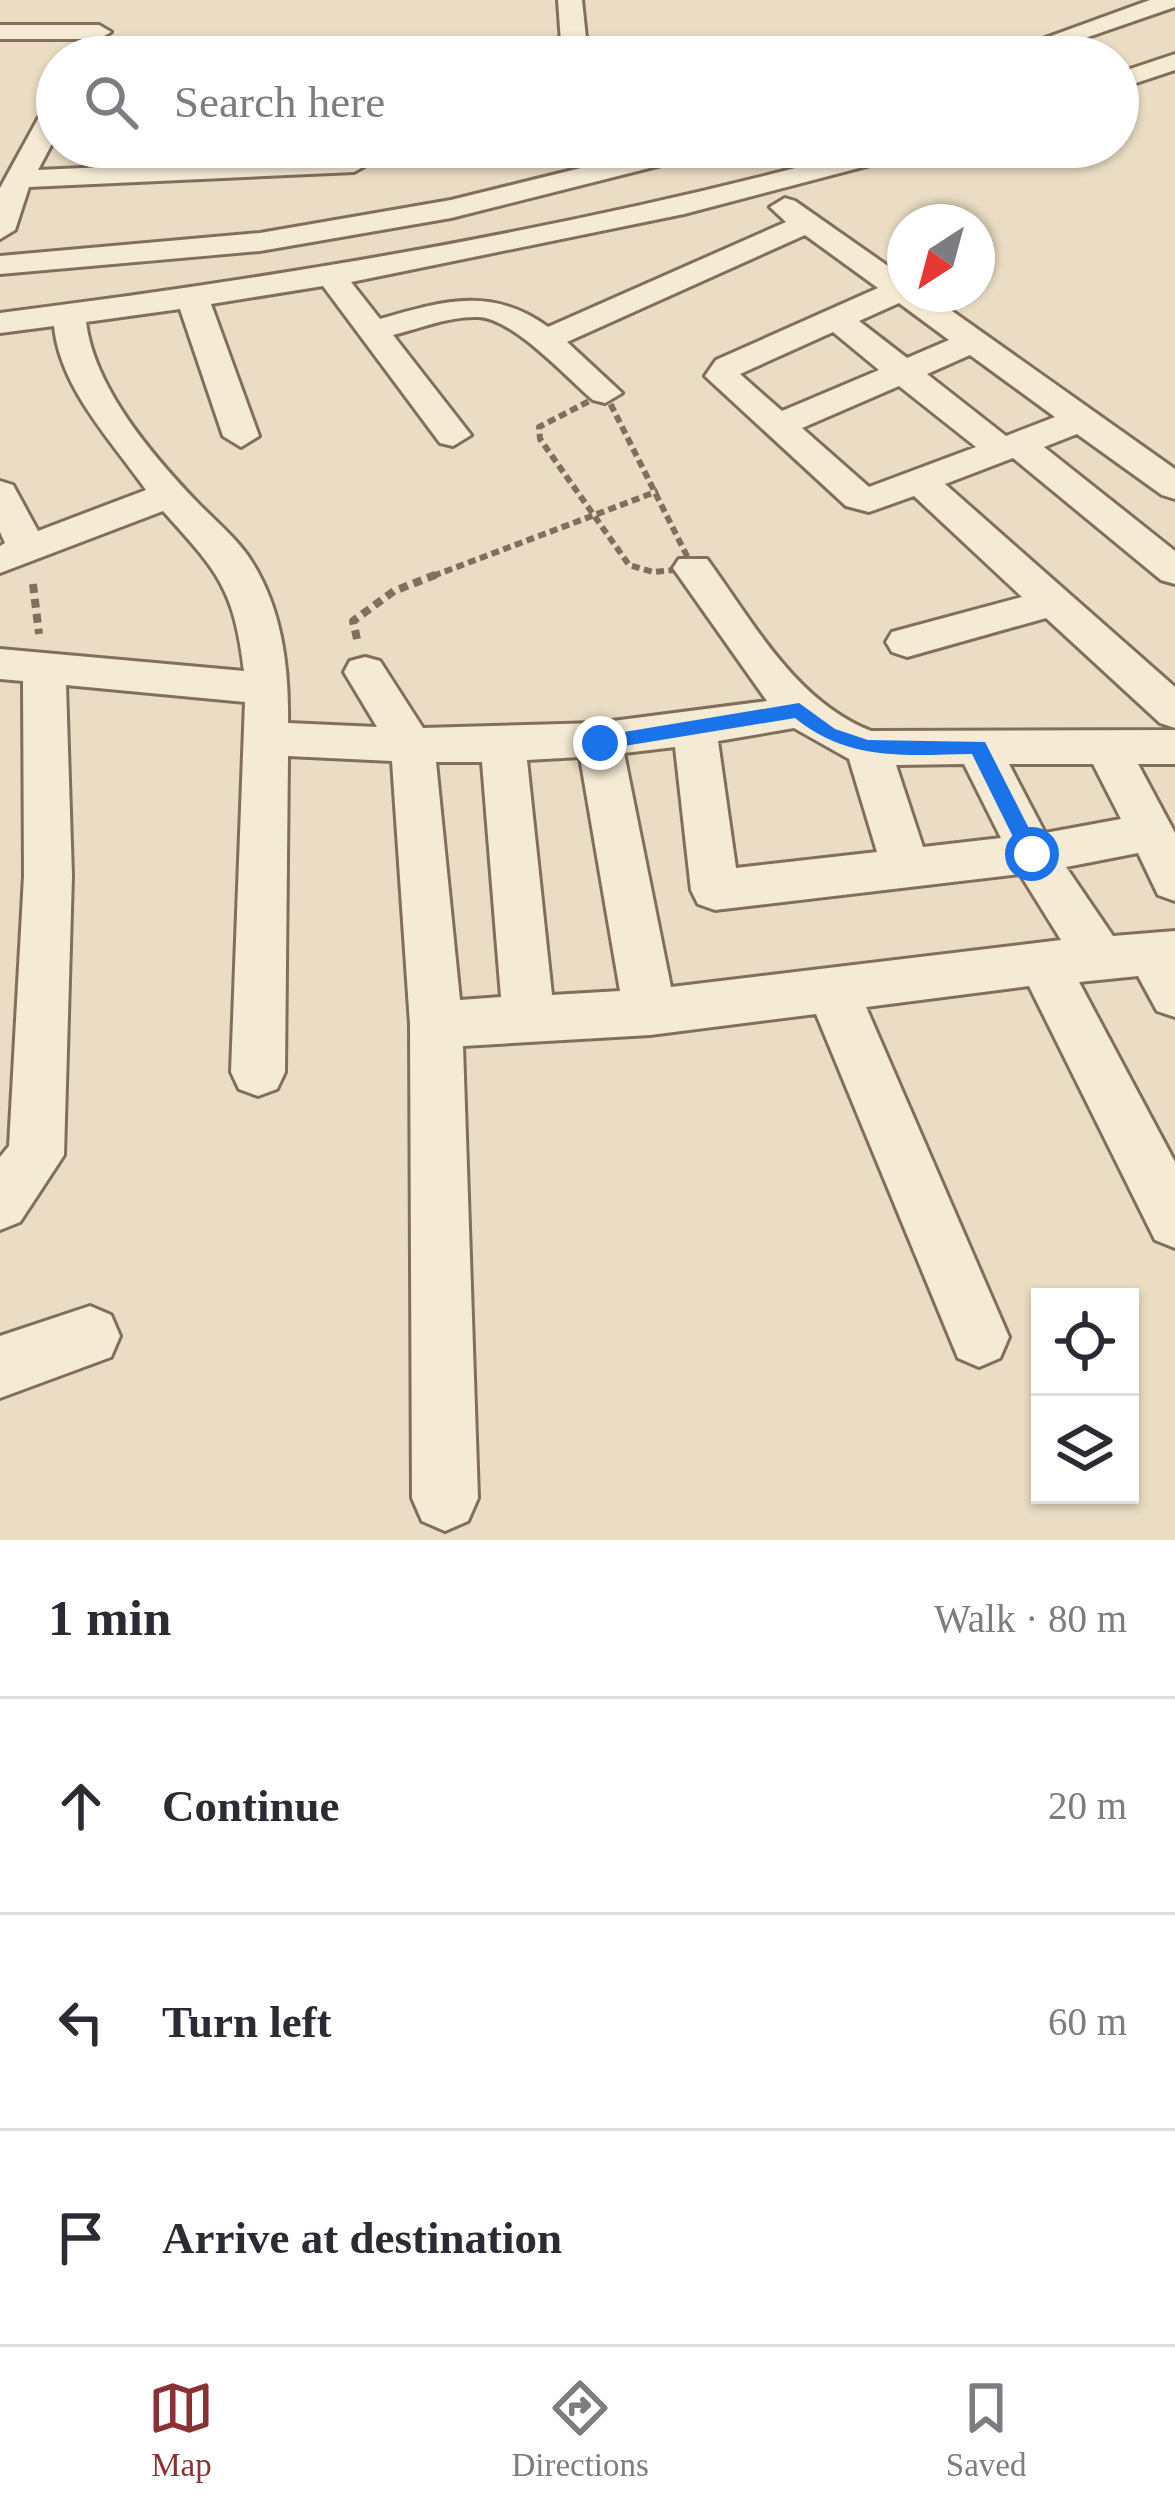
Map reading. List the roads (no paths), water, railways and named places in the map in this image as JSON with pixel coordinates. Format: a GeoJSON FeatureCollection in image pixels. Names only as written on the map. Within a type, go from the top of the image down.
{"type":"FeatureCollection","features":[{"type":"Feature","properties":{"kind":"street"},"geometry":{"type":"LineString","coordinates":[[570,0],[573,36]]}},
{"type":"Feature","properties":{"kind":"street"},"geometry":{"type":"LineString","coordinates":[[1068,36],[1173,0]]}},
{"type":"Feature","properties":{"kind":"street"},"geometry":{"type":"LineString","coordinates":[[97,36],[115,4]]}},
{"type":"Feature","properties":{"kind":"street"},"geometry":{"type":"LineString","coordinates":[[0,32],[99,32]]}},
{"type":"Feature","properties":{"kind":"street"},"geometry":{"type":"LineString","coordinates":[[1139,74],[1175,62]]}},
{"type":"Feature","properties":{"kind":"street"},"geometry":{"type":"LineString","coordinates":[[0,230],[11,187],[36,146]]}},
{"type":"Feature","properties":{"kind":"street"},"geometry":{"type":"LineString","coordinates":[[11,187],[260,168]]}},
{"type":"Feature","properties":{"kind":"street"},"geometry":{"type":"LineString","coordinates":[[0,265],[200,248],[451,209],[567,168]]}},
{"type":"Feature","properties":{"kind":"street"},"geometry":{"type":"LineString","coordinates":[[0,323],[330,274],[760,190],[835,168]]}},
{"type":"Feature","properties":{"kind":"street"},"geometry":{"type":"LineString","coordinates":[[200,248],[213,170]]}},
{"type":"Feature","properties":{"kind":"street"},"geometry":{"type":"LineString","coordinates":[[760,190],[887,280]]}},
{"type":"Feature","properties":{"kind":"street"},"geometry":{"type":"LineString","coordinates":[[543,341],[808,223]]}},
{"type":"Feature","properties":{"kind":"street"},"geometry":{"type":"LineString","coordinates":[[330,274],[453,436]]}},
{"type":"Feature","properties":{"kind":"street"},"geometry":{"type":"LineString","coordinates":[[192,297],[241,436]]}},
{"type":"Feature","properties":{"kind":"street"},"geometry":{"type":"LineString","coordinates":[[887,298],[721,373],[859,498],[880,499],[1081,420]]}},
{"type":"Feature","properties":{"kind":"street"},"geometry":{"type":"LineString","coordinates":[[375,330],[484,307],[543,341],[605,393]]}},
{"type":"Feature","properties":{"kind":"street"},"geometry":{"type":"LineString","coordinates":[[932,312],[1175,487]]}},
{"type":"Feature","properties":{"kind":"street"},"geometry":{"type":"LineString","coordinates":[[69,315],[73,353],[88,383],[169,495],[251,591],[267,689],[258,1072]]}},
{"type":"Feature","properties":{"kind":"street"},"geometry":{"type":"LineString","coordinates":[[835,318],[1175,571]]}},
{"type":"Feature","properties":{"kind":"street"},"geometry":{"type":"LineString","coordinates":[[776,426],[973,342]]}},
{"type":"Feature","properties":{"kind":"street"},"geometry":{"type":"LineString","coordinates":[[920,482],[1175,712]]}},
{"type":"Feature","properties":{"kind":"street"},"geometry":{"type":"LineString","coordinates":[[0,493],[15,556],[169,495]]}},
{"type":"Feature","properties":{"kind":"street"},"geometry":{"type":"LineString","coordinates":[[693,568],[799,710],[828,734],[868,748],[1175,747]]}},
{"type":"Feature","properties":{"kind":"street"},"geometry":{"type":"LineString","coordinates":[[907,642],[1055,602]]}},
{"type":"Feature","properties":{"kind":"street"},"geometry":{"type":"LineString","coordinates":[[0,1202],[36,1154],[48,876],[22,665],[267,689]]}},
{"type":"Feature","properties":{"kind":"street"},"geometry":{"type":"LineString","coordinates":[[365,672],[413,749],[436,1024],[445,1498]]}},
{"type":"Feature","properties":{"kind":"street"},"geometry":{"type":"LineString","coordinates":[[266,738],[413,749],[600,743],[695,731],[799,710]]}},
{"type":"Feature","properties":{"kind":"street"},"geometry":{"type":"LineString","coordinates":[[695,731],[716,890],[1032,854],[1151,832]]}},
{"type":"Feature","properties":{"kind":"street"},"geometry":{"type":"LineString","coordinates":[[600,743],[650,1012]]}},
{"type":"Feature","properties":{"kind":"street"},"geometry":{"type":"LineString","coordinates":[[978,747],[1032,854],[1100,958]]}},
{"type":"Feature","properties":{"kind":"street"},"geometry":{"type":"LineString","coordinates":[[1107,747],[1175,881]]}},
{"type":"Feature","properties":{"kind":"street"},"geometry":{"type":"LineString","coordinates":[[503,748],[530,1017]]}},
{"type":"Feature","properties":{"kind":"street"},"geometry":{"type":"LineString","coordinates":[[868,748],[906,868]]}},
{"type":"Feature","properties":{"kind":"street"},"geometry":{"type":"LineString","coordinates":[[436,1024],[650,1012],[1100,958],[1167,967]]}},
{"type":"Feature","properties":{"kind":"street"},"geometry":{"type":"LineString","coordinates":[[1043,963],[1175,1220]]}},
{"type":"Feature","properties":{"kind":"street"},"geometry":{"type":"LineString","coordinates":[[832,989],[979,1337]]}},
{"type":"Feature","properties":{"kind":"street"},"geometry":{"type":"LineString","coordinates":[[0,1367],[90,1336]]}}]}
